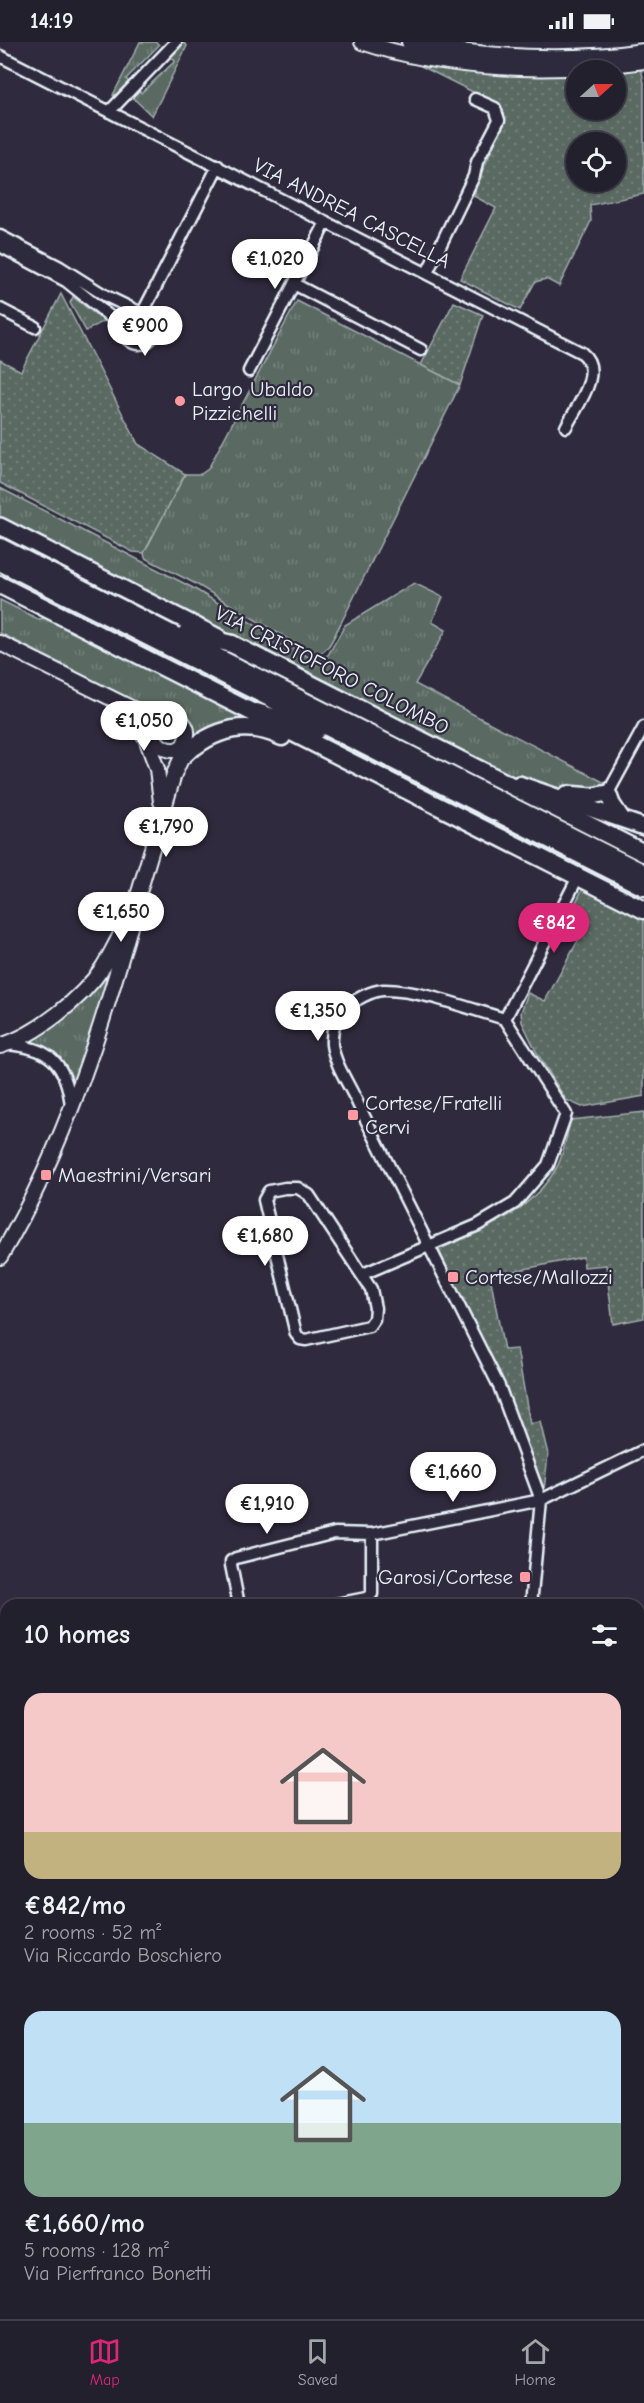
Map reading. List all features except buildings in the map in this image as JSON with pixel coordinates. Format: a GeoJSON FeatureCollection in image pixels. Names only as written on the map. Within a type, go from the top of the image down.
{"type":"FeatureCollection","features":[{"type":"Feature","properties":{"kind":"main road","name":"VIA CRISTOFORO COLOMBO"},"geometry":{"type":"LineString","coordinates":[[0,526],[644,853]]}},
{"type":"Feature","properties":{"kind":"main road","name":"VIA CRISTOFORO COLOMBO"},"geometry":{"type":"LineString","coordinates":[[0,547],[644,873]]}},
{"type":"Feature","properties":{"kind":"main road"},"geometry":{"type":"LineString","coordinates":[[0,562],[644,887]]}},
{"type":"Feature","properties":{"kind":"main road"},"geometry":{"type":"LineString","coordinates":[[0,585],[256,712],[644,910]]}},
{"type":"Feature","properties":{"kind":"main road"},"geometry":{"type":"LineString","coordinates":[[138,617],[197,636],[232,644]]}},
{"type":"Feature","properties":{"kind":"main road"},"geometry":{"type":"LineString","coordinates":[[256,712],[315,730],[369,756],[396,762]]}},
{"type":"Feature","properties":{"kind":"main road"},"geometry":{"type":"LineString","coordinates":[[186,751],[211,735],[228,729],[242,727],[261,729],[283,737],[442,817],[460,823],[478,825]]}},
{"type":"Feature","properties":{"kind":"main road"},"geometry":{"type":"LineString","coordinates":[[489,773],[644,827]]}},
{"type":"Feature","properties":{"kind":"main road"},"geometry":{"type":"LineString","coordinates":[[546,792],[582,796],[608,793],[622,819]]}},
{"type":"Feature","properties":{"kind":"street"},"geometry":{"type":"LineString","coordinates":[[110,112],[176,42]]}},
{"type":"Feature","properties":{"kind":"street"},"geometry":{"type":"LineString","coordinates":[[362,42],[442,60],[500,66],[577,68],[644,61]]}},
{"type":"Feature","properties":{"kind":"street"},"geometry":{"type":"LineString","coordinates":[[409,42],[453,50],[551,57],[584,57],[644,51]]}},
{"type":"Feature","properties":{"kind":"street","name":"VIA ANDREA CASCELLA"},"geometry":{"type":"LineString","coordinates":[[0,56],[585,356],[590,363],[591,374],[566,427]]}},
{"type":"Feature","properties":{"kind":"street"},"geometry":{"type":"LineString","coordinates":[[427,273],[474,176],[477,162],[499,120],[495,108],[475,99]]}},
{"type":"Feature","properties":{"kind":"street"},"geometry":{"type":"LineString","coordinates":[[0,236],[60,267],[106,297],[141,312],[151,318],[154,326],[153,335],[140,344],[129,341],[124,335],[123,327],[128,316],[141,312],[218,166]]}},
{"type":"Feature","properties":{"kind":"street"},"geometry":{"type":"LineString","coordinates":[[249,371],[326,222]]}},
{"type":"Feature","properties":{"kind":"street"},"geometry":{"type":"LineString","coordinates":[[0,246],[66,281],[123,327]]}},
{"type":"Feature","properties":{"kind":"street"},"geometry":{"type":"LineString","coordinates":[[294,284],[421,350]]}},
{"type":"Feature","properties":{"kind":"street"},"geometry":{"type":"LineString","coordinates":[[0,309],[35,327]]}},
{"type":"Feature","properties":{"kind":"street"},"geometry":{"type":"LineString","coordinates":[[0,643],[139,712],[163,719],[174,717],[186,727],[187,737],[186,751],[174,774],[162,810],[138,898],[114,962],[71,1106],[34,1196],[0,1257]]}},
{"type":"Feature","properties":{"kind":"street"},"geometry":{"type":"LineString","coordinates":[[100,693],[152,741],[166,750],[186,751]]}},
{"type":"Feature","properties":{"kind":"street"},"geometry":{"type":"LineString","coordinates":[[162,810],[152,741],[159,722],[163,719]]}},
{"type":"Feature","properties":{"kind":"street"},"geometry":{"type":"LineString","coordinates":[[608,793],[644,727]]}},
{"type":"Feature","properties":{"kind":"street"},"geometry":{"type":"LineString","coordinates":[[505,1019],[578,877]]}},
{"type":"Feature","properties":{"kind":"street"},"geometry":{"type":"LineString","coordinates":[[3,1045],[64,1008],[114,962]]}},
{"type":"Feature","properties":{"kind":"street"},"geometry":{"type":"LineString","coordinates":[[363,1274],[429,1246],[485,1222],[522,1197],[550,1161],[566,1114],[505,1019],[418,995],[385,990],[374,992],[355,1001],[342,1012],[335,1023],[332,1042],[336,1057],[429,1246],[499,1386],[541,1500],[532,1599]]}},
{"type":"Feature","properties":{"kind":"street"},"geometry":{"type":"LineString","coordinates":[[3,1045],[31,1047],[52,1058],[65,1077],[71,1106]]}},
{"type":"Feature","properties":{"kind":"street"},"geometry":{"type":"LineString","coordinates":[[285,1188],[298,1188],[304,1191],[314,1200],[363,1274],[374,1298],[375,1317],[372,1324],[364,1328],[306,1340],[298,1338],[292,1323],[264,1202],[266,1193],[272,1189],[285,1188]]}},
{"type":"Feature","properties":{"kind":"street"},"geometry":{"type":"LineString","coordinates":[[238,1599],[232,1560],[339,1533],[372,1534],[541,1500],[644,1450]]}},
{"type":"Feature","properties":{"kind":"street"},"geometry":{"type":"LineString","coordinates":[[366,1599],[372,1594],[372,1534]]}},
{"type":"Feature","properties":{"kind":"street"},"geometry":{"type":"LineString","coordinates":[[0,2206],[0,2214]]}},
{"type":"Feature","properties":{"kind":"green space"},"geometry":{"type":"Polygon","coordinates":[[[140,42],[156,42],[159,45],[126,79],[129,82],[114,96],[113,95],[140,42]]]}},
{"type":"Feature","properties":{"kind":"green space"},"geometry":{"type":"Polygon","coordinates":[[[184,43],[187,46],[152,116],[129,94],[136,87],[141,93],[175,61],[170,56],[184,43]]]}},
{"type":"Feature","properties":{"kind":"green space"},"geometry":{"type":"Polygon","coordinates":[[[421,66],[531,72],[566,71],[566,120],[626,120],[626,69],[641,67],[644,83],[644,194],[590,205],[591,221],[559,286],[546,279],[535,282],[520,310],[460,279],[496,208],[474,196],[477,183],[503,125],[501,106],[421,66]]]}},
{"type":"Feature","properties":{"kind":"green space"},"geometry":{"type":"Polygon","coordinates":[[[61,294],[138,444],[185,474],[144,553],[133,552],[0,483],[0,360],[21,371],[61,294]]]}},
{"type":"Feature","properties":{"kind":"green space"},"geometry":{"type":"Polygon","coordinates":[[[73,297],[104,321],[86,331],[70,303],[73,297]]]}},
{"type":"Feature","properties":{"kind":"green space"},"geometry":{"type":"Polygon","coordinates":[[[297,301],[460,385],[333,638],[324,651],[314,655],[196,584],[145,558],[144,553],[185,474],[201,474],[208,469],[297,301]]]}},
{"type":"Feature","properties":{"kind":"green space"},"geometry":{"type":"Polygon","coordinates":[[[454,302],[483,315],[460,385],[421,365],[454,302]]]}},
{"type":"Feature","properties":{"kind":"green space"},"geometry":{"type":"Polygon","coordinates":[[[0,488],[193,588],[312,659],[320,659],[328,655],[345,625],[414,583],[443,597],[432,622],[446,630],[415,684],[609,785],[606,788],[568,791],[528,783],[484,764],[0,519],[0,488]]]}},
{"type":"Feature","properties":{"kind":"green space"},"geometry":{"type":"Polygon","coordinates":[[[0,600],[38,619],[47,618],[255,721],[195,742],[171,710],[143,705],[0,633],[0,600]]]}},
{"type":"Feature","properties":{"kind":"green space"},"geometry":{"type":"Polygon","coordinates":[[[582,890],[590,890],[644,918],[644,1096],[582,1107],[566,1100],[537,1053],[522,1022],[521,1012],[528,993],[545,1001],[583,931],[566,922],[582,890]]]}},
{"type":"Feature","properties":{"kind":"green space"},"geometry":{"type":"Polygon","coordinates":[[[113,962],[103,1001],[73,1080],[55,1055],[29,1040],[113,962]]]}},
{"type":"Feature","properties":{"kind":"green space"},"geometry":{"type":"Polygon","coordinates":[[[644,1112],[644,1318],[613,1324],[606,1265],[584,1267],[583,1257],[490,1276],[504,1350],[517,1349],[530,1424],[540,1422],[548,1454],[544,1491],[501,1378],[436,1249],[503,1219],[532,1198],[559,1164],[571,1120],[644,1112]]]}},
{"type":"Feature","properties":{"kind":"place","name":"Largo Ubaldo Pizzichelli"},"geometry":{"type":"Point","coordinates":[180,401]}},
{"type":"Feature","properties":{"kind":"place","name":"Cortese/Fratelli Cervi"},"geometry":{"type":"Point","coordinates":[353,1115]}},
{"type":"Feature","properties":{"kind":"place","name":"Maestrini/Versari"},"geometry":{"type":"Point","coordinates":[46,1175]}},
{"type":"Feature","properties":{"kind":"place","name":"Cortese/Mallozzi"},"geometry":{"type":"Point","coordinates":[453,1277]}},
{"type":"Feature","properties":{"kind":"place","name":"Garosi/Cortese"},"geometry":{"type":"Point","coordinates":[525,1577]}}]}
